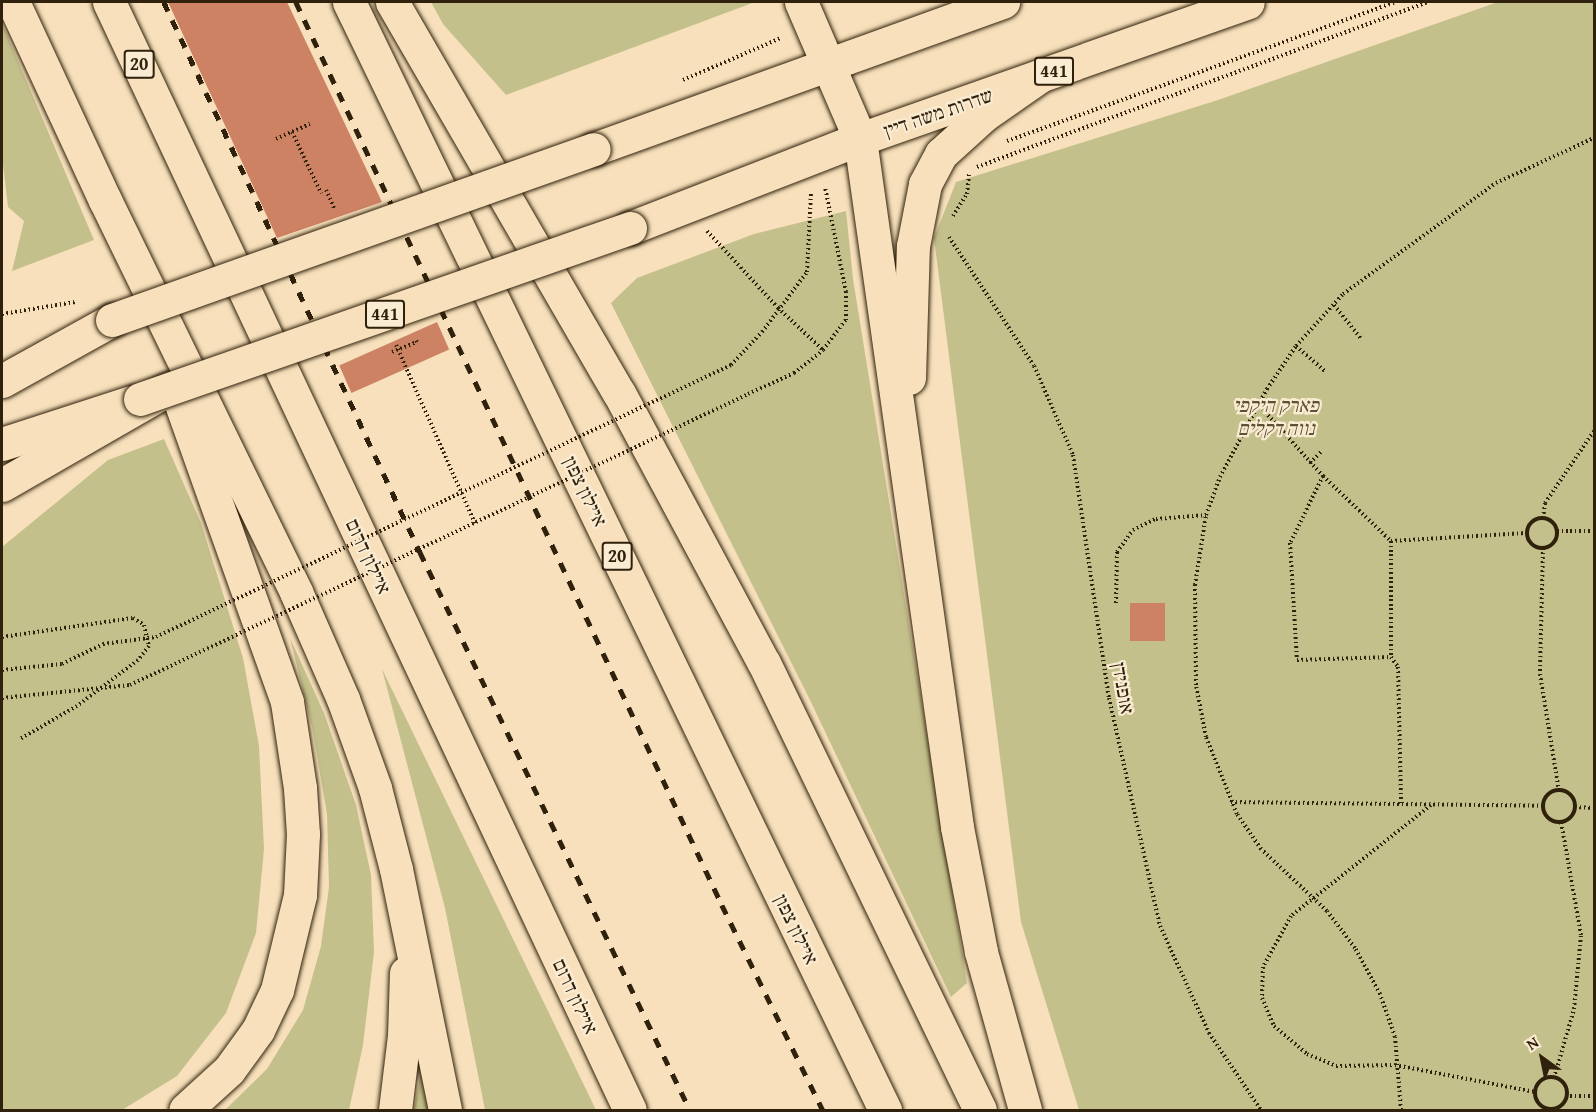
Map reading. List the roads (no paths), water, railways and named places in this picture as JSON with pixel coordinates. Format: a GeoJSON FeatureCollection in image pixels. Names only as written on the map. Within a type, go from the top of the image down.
{"type":"FeatureCollection","features":[{"type":"Feature","properties":{"kind":"main road"},"geometry":{"type":"LineString","coordinates":[[13,2],[105,200],[296,592],[343,699],[375,788],[407,917],[445,1110]]}},
{"type":"Feature","properties":{"kind":"main road","name":"איילון דרום"},"geometry":{"type":"LineString","coordinates":[[109,2],[630,1110]]}},
{"type":"Feature","properties":{"kind":"main road","name":"איילון צפון"},"geometry":{"type":"LineString","coordinates":[[349,2],[885,1110]]}},
{"type":"Feature","properties":{"kind":"main road"},"geometry":{"type":"LineString","coordinates":[[392,2],[619,393],[764,663],[980,1110]]}},
{"type":"Feature","properties":{"kind":"main road"},"geometry":{"type":"LineString","coordinates":[[2,354],[112,320],[594,149],[828,62],[1004,2]]}},
{"type":"Feature","properties":{"kind":"main road","name":"שדרות משה דיין"},"geometry":{"type":"LineString","coordinates":[[141,401],[172,388],[630,228],[860,139],[1248,2]]}},
{"type":"Feature","properties":{"kind":"main road"},"geometry":{"type":"LineString","coordinates":[[802,4],[860,139],[906,479],[957,827],[981,952],[1025,1110]]}},
{"type":"Feature","properties":{"kind":"main road"},"geometry":{"type":"LineString","coordinates":[[906,479],[913,246],[925,184],[940,154],[984,115],[1040,76]]}},
{"type":"Feature","properties":{"kind":"main road"},"geometry":{"type":"LineString","coordinates":[[105,200],[275,661],[286,702],[300,788],[300,895],[292,942],[277,990],[258,1030],[229,1070],[185,1110]]}},
{"type":"Feature","properties":{"kind":"main road"},"geometry":{"type":"LineString","coordinates":[[2,381],[112,320]]}},
{"type":"Feature","properties":{"kind":"main road"},"geometry":{"type":"LineString","coordinates":[[2,485],[141,401]]}},
{"type":"Feature","properties":{"kind":"main road","name":"441"},"geometry":{"type":"LineString","coordinates":[[2,444],[141,401]]}},
{"type":"Feature","properties":{"kind":"main road"},"geometry":{"type":"LineString","coordinates":[[395,1110],[404,1036],[407,917]]}},
{"type":"Feature","properties":{"kind":"railway"},"geometry":{"type":"LineString","coordinates":[[164,2],[420,552],[690,1110]]}},
{"type":"Feature","properties":{"kind":"railway"},"geometry":{"type":"LineString","coordinates":[[296,2],[722,905],[823,1110]]}},
{"type":"Feature","properties":{"kind":"park label","name":"פארק היקפי נווה דקלים"},"geometry":{"type":"Point","coordinates":[1276,416]}}]}
